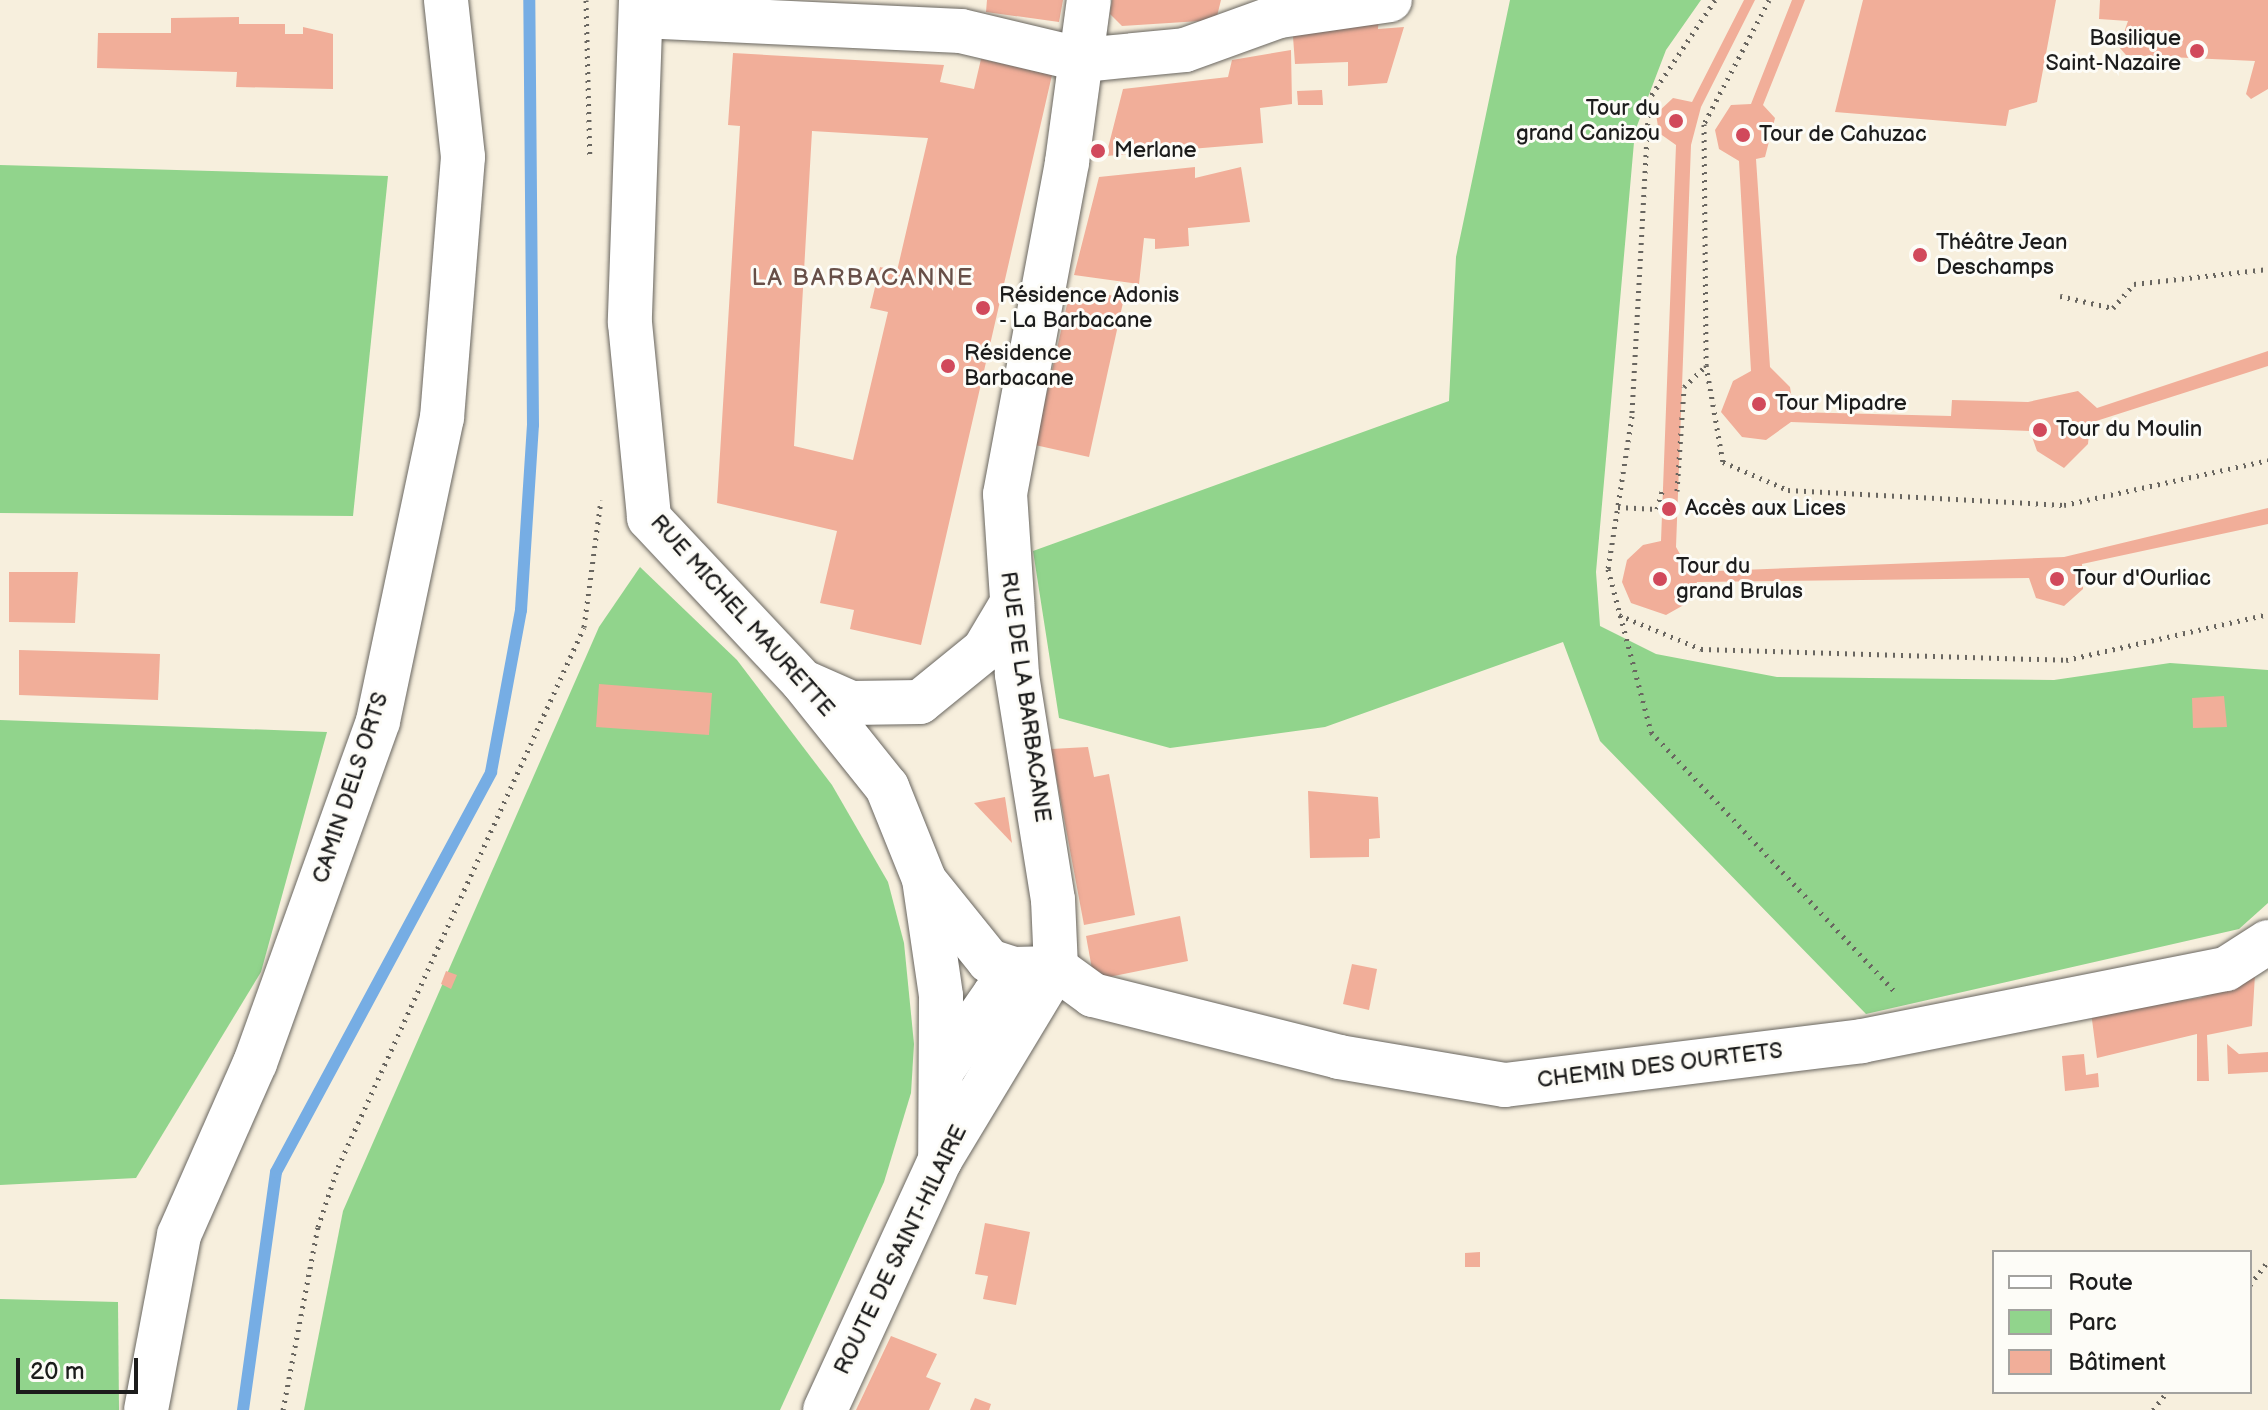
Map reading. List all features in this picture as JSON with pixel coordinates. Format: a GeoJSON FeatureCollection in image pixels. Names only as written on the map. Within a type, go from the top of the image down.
{"type":"FeatureCollection","features":[{"type":"Feature","properties":{"kind":"street","name":"CAMIN DELS ORTS"},"geometry":{"type":"LineString","coordinates":[[146,1410],[179,1235],[255,1063],[378,721],[442,418],[463,157],[446,0]]}},
{"type":"Feature","properties":{"kind":"street","name":"RUE DE LA BARBACANE"},"geometry":{"type":"LineString","coordinates":[[1056,968],[1012,603],[1005,494],[1083,60],[1089,0]]}},
{"type":"Feature","properties":{"kind":"street"},"geometry":{"type":"LineString","coordinates":[[641,8],[961,31],[1083,60],[1185,50],[1228,18],[1279,16],[1390,0]]}},
{"type":"Feature","properties":{"kind":"street","name":"RUE MICHEL MAURETTE"},"geometry":{"type":"LineString","coordinates":[[641,8],[630,323],[649,518],[802,681],[887,787],[924,879],[941,996],[940,1160]]}},
{"type":"Feature","properties":{"kind":"street"},"geometry":{"type":"LineString","coordinates":[[802,681],[851,703],[920,702],[984,650],[1012,603]]}},
{"type":"Feature","properties":{"kind":"street"},"geometry":{"type":"LineString","coordinates":[[924,879],[989,961],[1013,969],[1056,968]]}},
{"type":"Feature","properties":{"kind":"street","name":"CHEMIN DES OURTETS"},"geometry":{"type":"LineString","coordinates":[[1056,968],[1093,995],[1339,1057],[1505,1085],[1862,1041],[2226,969],[2268,942]]}},
{"type":"Feature","properties":{"kind":"street"},"geometry":{"type":"LineString","coordinates":[[941,1072],[995,994],[1056,968]]}},
{"type":"Feature","properties":{"kind":"street","name":"ROUTE DE SAINT-HILAIRE"},"geometry":{"type":"LineString","coordinates":[[825,1410],[940,1160],[1056,968]]}},
{"type":"Feature","properties":{"kind":"path"},"geometry":{"type":"LineString","coordinates":[[586,0],[589,172]]}},
{"type":"Feature","properties":{"kind":"path"},"geometry":{"type":"LineString","coordinates":[[1715,0],[1649,99],[1632,416],[1608,569],[1651,732],[1882,979]]}},
{"type":"Feature","properties":{"kind":"path"},"geometry":{"type":"LineString","coordinates":[[1769,0],[1704,124],[1706,365],[1723,462],[1788,490],[2064,505],[2268,460]]}},
{"type":"Feature","properties":{"kind":"path"},"geometry":{"type":"LineString","coordinates":[[2060,296],[2113,308],[2134,284],[2268,269]]}},
{"type":"Feature","properties":{"kind":"path"},"geometry":{"type":"LineString","coordinates":[[1677,491],[1684,387],[1706,365]]}},
{"type":"Feature","properties":{"kind":"path"},"geometry":{"type":"LineString","coordinates":[[283,1410],[318,1227],[338,1167],[584,627],[602,490]]}},
{"type":"Feature","properties":{"kind":"path"},"geometry":{"type":"LineString","coordinates":[[1618,507],[1657,509],[1662,491]]}},
{"type":"Feature","properties":{"kind":"path"},"geometry":{"type":"LineString","coordinates":[[1619,615],[1701,649],[2066,660],[2268,614]]}},
{"type":"Feature","properties":{"kind":"path"},"geometry":{"type":"LineString","coordinates":[[2252,1282],[2268,1261]]}},
{"type":"Feature","properties":{"kind":"path"},"geometry":{"type":"LineString","coordinates":[[2153,1410],[2165,1394]]}},
{"type":"Feature","properties":{"kind":"green space"},"geometry":{"type":"Polygon","coordinates":[[[1510,0],[1701,0],[1666,50],[1635,131],[1596,572],[1600,626],[1656,654],[1777,677],[2054,680],[2170,663],[2268,670],[2268,903],[2239,929],[1866,1014],[1600,741],[1563,642],[1325,727],[1170,748],[1059,718],[1033,551],[1449,401],[1456,257],[1510,0]]]}},
{"type":"Feature","properties":{"kind":"green space"},"geometry":{"type":"Polygon","coordinates":[[[0,165],[388,176],[353,516],[0,513],[0,165]]]}},
{"type":"Feature","properties":{"kind":"green space"},"geometry":{"type":"Polygon","coordinates":[[[640,567],[737,660],[832,785],[888,882],[904,943],[914,1044],[911,1093],[884,1182],[780,1410],[304,1410],[343,1211],[599,627],[640,567]]]}},
{"type":"Feature","properties":{"kind":"green space"},"geometry":{"type":"Polygon","coordinates":[[[0,720],[327,732],[261,972],[136,1178],[0,1185],[0,720]]]}},
{"type":"Feature","properties":{"kind":"green space"},"geometry":{"type":"Polygon","coordinates":[[[0,1299],[118,1302],[119,1410],[0,1410],[0,1299]]]}},
{"type":"Feature","properties":{"kind":"building"},"geometry":{"type":"Polygon","coordinates":[[[987,0],[1063,0],[1059,22],[986,12],[987,0]]]}},
{"type":"Feature","properties":{"kind":"building"},"geometry":{"type":"Polygon","coordinates":[[[1112,0],[1221,0],[1216,20],[1122,26],[1110,14],[1112,0]]]}},
{"type":"Feature","properties":{"kind":"building"},"geometry":{"type":"Polygon","coordinates":[[[1744,0],[1755,0],[1701,107],[1691,145],[1676,547],[1690,572],[2064,557],[2268,508],[2268,524],[2082,564],[2083,589],[2064,606],[2036,598],[2029,578],[1697,582],[1689,602],[1666,615],[1631,603],[1622,582],[1627,560],[1643,545],[1661,541],[1676,145],[1659,133],[1656,114],[1673,98],[1692,102],[1744,0]]]}},
{"type":"Feature","properties":{"kind":"building"},"geometry":{"type":"Polygon","coordinates":[[[1792,0],[1805,0],[1763,105],[1775,118],[1765,157],[1756,159],[1770,367],[1790,387],[1794,412],[1951,416],[1952,400],[2028,402],[2078,391],[2097,408],[2268,351],[2268,366],[2090,423],[2088,444],[2064,468],[2037,451],[2030,431],[1791,422],[1766,440],[1742,437],[1721,412],[1733,381],[1751,371],[1739,161],[1719,149],[1715,130],[1731,105],[1751,104],[1792,0]]]}},
{"type":"Feature","properties":{"kind":"building"},"geometry":{"type":"Polygon","coordinates":[[[1863,0],[2056,0],[2037,102],[2009,110],[2006,126],[1835,112],[1863,0]]]}},
{"type":"Feature","properties":{"kind":"building","name":"Basilique Saint-Nazaire"},"geometry":{"type":"Polygon","coordinates":[[[2100,0],[2268,0],[2268,89],[2251,99],[2246,94],[2255,61],[2126,55],[2119,47],[2128,21],[2099,19],[2100,0]]]}},
{"type":"Feature","properties":{"kind":"building"},"geometry":{"type":"Polygon","coordinates":[[[1379,12],[1378,29],[1404,27],[1387,83],[1348,86],[1348,62],[1295,64],[1292,23],[1379,12]]]}},
{"type":"Feature","properties":{"kind":"building"},"geometry":{"type":"Polygon","coordinates":[[[239,17],[239,24],[285,24],[285,34],[303,34],[303,27],[333,34],[333,89],[236,87],[237,72],[97,68],[98,33],[171,33],[171,18],[239,17]]]}},
{"type":"Feature","properties":{"kind":"building"},"geometry":{"type":"Polygon","coordinates":[[[1291,50],[1292,104],[1260,108],[1263,143],[1106,156],[1123,89],[1228,77],[1232,60],[1291,50]]]}},
{"type":"Feature","properties":{"kind":"building"},"geometry":{"type":"Polygon","coordinates":[[[733,53],[944,65],[940,82],[974,89],[981,59],[1052,75],[921,645],[850,629],[854,610],[820,603],[837,531],[717,503],[740,126],[728,125],[733,53]],[[812,131],[794,446],[853,460],[888,312],[870,308],[880,267],[897,271],[928,138],[812,131]]]}},
{"type":"Feature","properties":{"kind":"building"},"geometry":{"type":"Polygon","coordinates":[[[1322,90],[1323,105],[1298,105],[1297,91],[1322,90]]]}},
{"type":"Feature","properties":{"kind":"building"},"geometry":{"type":"Polygon","coordinates":[[[1195,167],[1195,178],[1241,167],[1250,222],[1188,228],[1189,246],[1155,249],[1155,239],[1144,238],[1139,284],[1074,275],[1099,177],[1195,167]]]}},
{"type":"Feature","properties":{"kind":"building"},"geometry":{"type":"Polygon","coordinates":[[[1071,287],[1124,298],[1089,457],[1035,445],[1071,287]]]}},
{"type":"Feature","properties":{"kind":"building"},"geometry":{"type":"Polygon","coordinates":[[[9,572],[78,572],[75,623],[9,622],[9,572]]]}},
{"type":"Feature","properties":{"kind":"building"},"geometry":{"type":"Polygon","coordinates":[[[19,650],[160,654],[158,700],[19,695],[19,650]]]}},
{"type":"Feature","properties":{"kind":"building"},"geometry":{"type":"Polygon","coordinates":[[[599,684],[712,693],[709,735],[596,727],[599,684]]]}},
{"type":"Feature","properties":{"kind":"building"},"geometry":{"type":"Polygon","coordinates":[[[2224,696],[2227,727],[2193,728],[2192,698],[2224,696]]]}},
{"type":"Feature","properties":{"kind":"building"},"geometry":{"type":"Polygon","coordinates":[[[1088,747],[1094,777],[1109,774],[1135,915],[1084,925],[1051,749],[1088,747]]]}},
{"type":"Feature","properties":{"kind":"building"},"geometry":{"type":"Polygon","coordinates":[[[1308,791],[1378,797],[1380,838],[1369,839],[1369,857],[1310,858],[1308,791]]]}},
{"type":"Feature","properties":{"kind":"building"},"geometry":{"type":"Polygon","coordinates":[[[1005,797],[1012,843],[974,803],[1005,797]]]}},
{"type":"Feature","properties":{"kind":"building"},"geometry":{"type":"Polygon","coordinates":[[[1180,916],[1188,961],[1094,980],[1086,936],[1180,916]]]}},
{"type":"Feature","properties":{"kind":"building"},"geometry":{"type":"Polygon","coordinates":[[[1352,964],[1377,969],[1369,1010],[1343,1004],[1352,964]]]}},
{"type":"Feature","properties":{"kind":"building"},"geometry":{"type":"Polygon","coordinates":[[[446,971],[457,975],[451,989],[441,984],[446,971]]]}},
{"type":"Feature","properties":{"kind":"building"},"geometry":{"type":"Polygon","coordinates":[[[2255,974],[2252,1026],[2207,1035],[2209,1081],[2197,1081],[2197,1034],[2097,1058],[2091,1012],[2200,998],[2255,974]]]}},
{"type":"Feature","properties":{"kind":"building"},"geometry":{"type":"Polygon","coordinates":[[[2227,1044],[2239,1054],[2268,1052],[2268,1072],[2228,1074],[2227,1044]]]}},
{"type":"Feature","properties":{"kind":"building"},"geometry":{"type":"Polygon","coordinates":[[[2084,1054],[2086,1075],[2098,1073],[2099,1087],[2065,1091],[2062,1056],[2084,1054]]]}},
{"type":"Feature","properties":{"kind":"building"},"geometry":{"type":"Polygon","coordinates":[[[985,1223],[1030,1232],[1016,1305],[983,1299],[988,1276],[975,1274],[985,1223]]]}},
{"type":"Feature","properties":{"kind":"building"},"geometry":{"type":"Polygon","coordinates":[[[1480,1252],[1480,1267],[1465,1267],[1465,1253],[1480,1252]]]}},
{"type":"Feature","properties":{"kind":"building"},"geometry":{"type":"Polygon","coordinates":[[[891,1336],[937,1354],[926,1377],[941,1383],[929,1410],[856,1410],[891,1336]]]}},
{"type":"Feature","properties":{"kind":"building"},"geometry":{"type":"Polygon","coordinates":[[[975,1398],[991,1404],[989,1410],[970,1410],[975,1398]]]}},
{"type":"Feature","properties":{"kind":"waterway"},"geometry":{"type":"LineString","coordinates":[[243,1410],[276,1172],[491,772],[521,610],[533,425],[529,0]]}},
{"type":"Feature","properties":{"kind":"place","name":"Basilique Saint-Nazaire"},"geometry":{"type":"Point","coordinates":[2197,51]}},
{"type":"Feature","properties":{"kind":"place","name":"Tour du grand Canizou"},"geometry":{"type":"Point","coordinates":[1676,121]}},
{"type":"Feature","properties":{"kind":"place","name":"Tour de Cahuzac"},"geometry":{"type":"Point","coordinates":[1743,135]}},
{"type":"Feature","properties":{"kind":"place","name":"Merlane"},"geometry":{"type":"Point","coordinates":[1098,151]}},
{"type":"Feature","properties":{"kind":"place","name":"Théâtre Jean Deschamps"},"geometry":{"type":"Point","coordinates":[1920,255]}},
{"type":"Feature","properties":{"kind":"place","name":"Résidence Adonis - La Barbacane"},"geometry":{"type":"Point","coordinates":[983,308]}},
{"type":"Feature","properties":{"kind":"place","name":"Résidence Barbacane"},"geometry":{"type":"Point","coordinates":[948,366]}},
{"type":"Feature","properties":{"kind":"place","name":"Tour Mipadre"},"geometry":{"type":"Point","coordinates":[1759,404]}},
{"type":"Feature","properties":{"kind":"place","name":"Tour du Moulin"},"geometry":{"type":"Point","coordinates":[2040,430]}},
{"type":"Feature","properties":{"kind":"place","name":"Accès aux Lices"},"geometry":{"type":"Point","coordinates":[1669,509]}},
{"type":"Feature","properties":{"kind":"place","name":"Tour du grand Brulas"},"geometry":{"type":"Point","coordinates":[1660,579]}},
{"type":"Feature","properties":{"kind":"place","name":"Tour d'Ourliac"},"geometry":{"type":"Point","coordinates":[2057,579]}},
{"type":"Feature","properties":{"kind":"district","name":"LA BARBACANNE"},"geometry":{"type":"Point","coordinates":[863,278]}}]}
